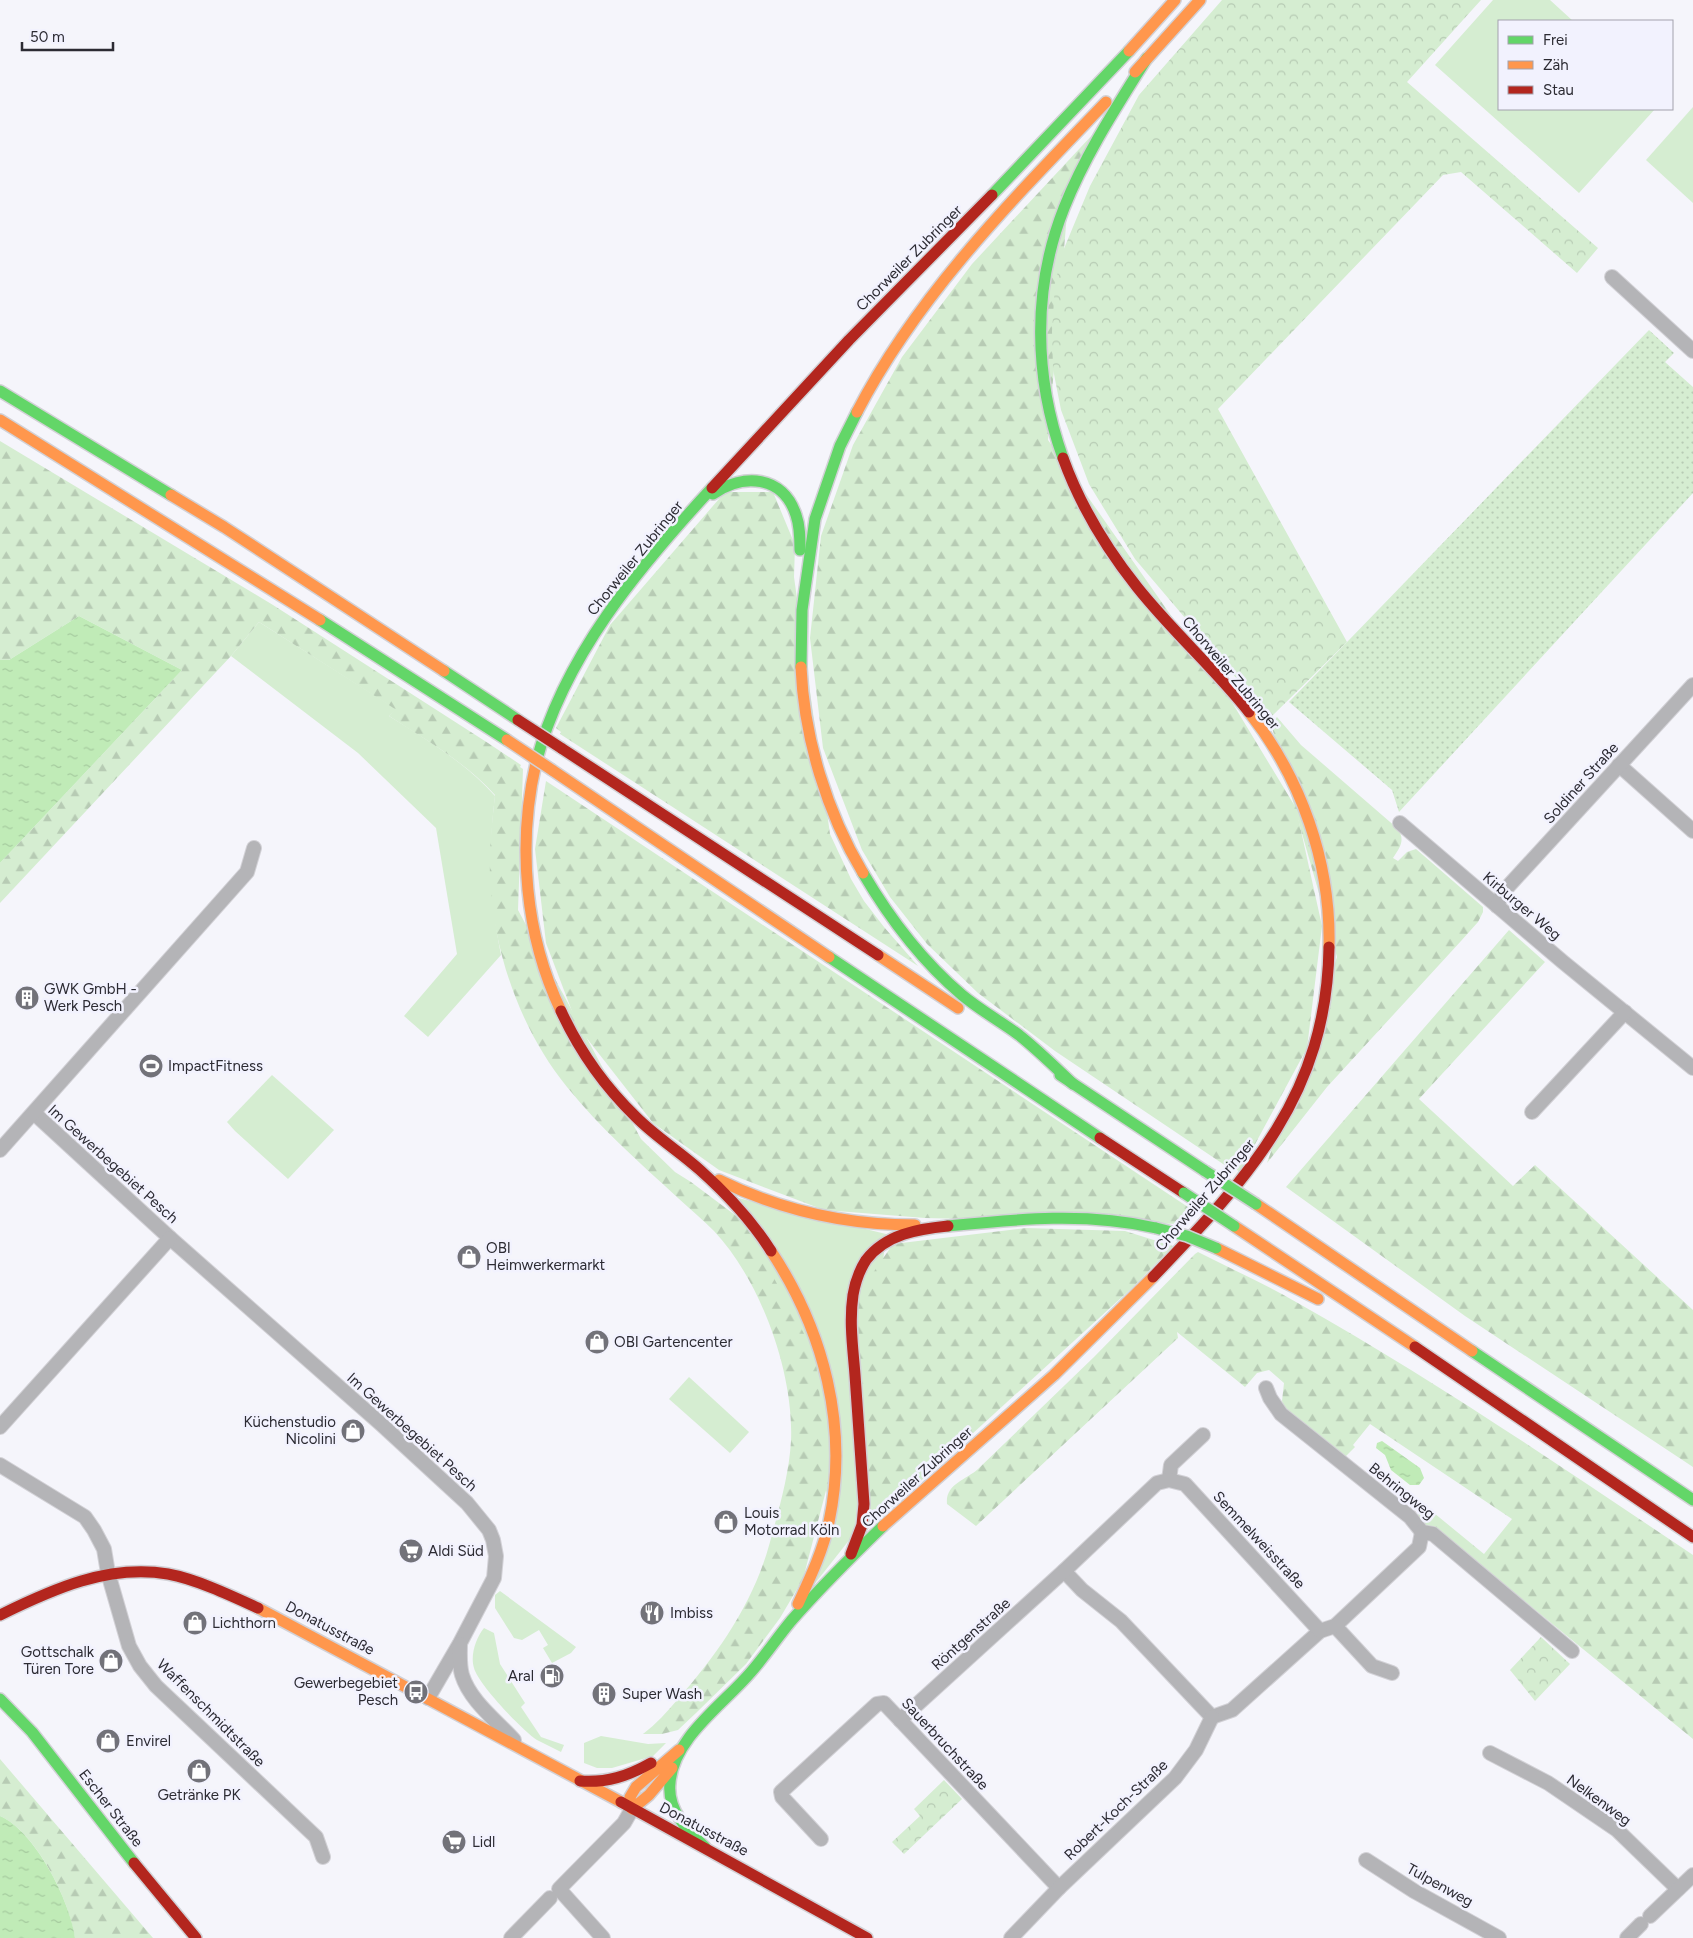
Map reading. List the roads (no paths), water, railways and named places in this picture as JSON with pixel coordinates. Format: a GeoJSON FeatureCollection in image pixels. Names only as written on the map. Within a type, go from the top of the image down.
{"type":"FeatureCollection","features":[{"type":"Feature","properties":{"kind":"main road","name":"Chorweiler Zubringer"},"geometry":{"type":"LineString","coordinates":[[789,1623],[820,1551],[831,1508],[836,1450],[829,1386],[823,1364],[809,1320],[784,1272],[766,1243],[746,1218],[700,1171],[672,1150],[633,1116],[592,1065],[556,1001],[538,942],[529,897],[526,853],[536,763],[556,708],[566,687],[606,618],[682,522],[850,339],[1020,166],[1175,0]]}},
{"type":"Feature","properties":{"kind":"main road","name":"Chorweiler Zubringer"},"geometry":{"type":"LineString","coordinates":[[803,593],[814,520],[835,458],[861,404],[915,320],[941,286],[1026,186],[1200,0]]}},
{"type":"Feature","properties":{"kind":"main road","name":"Chorweiler Zubringer"},"geometry":{"type":"LineString","coordinates":[[632,1809],[648,1796],[672,1768],[685,1745],[698,1728],[749,1674],[789,1623],[848,1562],[914,1497],[1025,1402],[1077,1353],[1175,1254],[1217,1208],[1273,1139],[1297,1094],[1311,1060],[1320,1030],[1331,963],[1328,906],[1317,844],[1296,788],[1273,746],[1246,709],[1140,590],[1106,545],[1071,482],[1059,451],[1046,402],[1041,363],[1040,323],[1048,259],[1062,214],[1101,130],[1147,58]]}},
{"type":"Feature","properties":{"kind":"main road"},"geometry":{"type":"LineString","coordinates":[[0,391],[224,527],[763,879],[1256,1204],[1693,1500]]}},
{"type":"Feature","properties":{"kind":"main road"},"geometry":{"type":"LineString","coordinates":[[0,420],[282,596],[507,740],[936,1030],[1446,1367],[1693,1537]]}},
{"type":"Feature","properties":{"kind":"main road"},"geometry":{"type":"LineString","coordinates":[[682,522],[720,488],[734,481],[750,479],[776,487],[791,504],[800,535],[803,593],[799,628],[801,679],[814,752],[829,803],[851,853],[878,899],[925,959],[963,996],[1026,1041],[1073,1084]]}},
{"type":"Feature","properties":{"kind":"main road"},"geometry":{"type":"LineString","coordinates":[[700,1171],[772,1204],[829,1219],[888,1226],[1039,1218],[1090,1218],[1134,1223],[1187,1236],[1216,1248],[1335,1308],[1446,1367]]}},
{"type":"Feature","properties":{"kind":"main road"},"geometry":{"type":"LineString","coordinates":[[848,1562],[860,1534],[863,1515],[851,1324],[852,1298],[858,1274],[874,1252],[898,1236],[914,1231],[984,1222]]}},
{"type":"Feature","properties":{"kind":"main road","name":"Donatusstraße"},"geometry":{"type":"LineString","coordinates":[[0,1615],[74,1581],[108,1573],[144,1572],[170,1574],[208,1586],[260,1609],[428,1698],[705,1847],[867,1938]]}},
{"type":"Feature","properties":{"kind":"main road","name":"Donatusstraße"},"geometry":{"type":"LineString","coordinates":[[0,1624],[14,1608]]}},
{"type":"Feature","properties":{"kind":"main road","name":"Escher Straße"},"geometry":{"type":"LineString","coordinates":[[0,1699],[32,1732],[157,1893],[196,1938]]}},
{"type":"Feature","properties":{"kind":"main road"},"geometry":{"type":"LineString","coordinates":[[580,1781],[603,1782],[620,1778],[685,1745]]}},
{"type":"Feature","properties":{"kind":"main road"},"geometry":{"type":"LineString","coordinates":[[632,1809],[630,1798],[636,1787],[685,1745]]}},
{"type":"Feature","properties":{"kind":"main road"},"geometry":{"type":"LineString","coordinates":[[672,1768],[670,1784],[672,1806],[680,1821],[705,1847]]}},
{"type":"Feature","properties":{"kind":"street"},"geometry":{"type":"LineString","coordinates":[[1612,277],[1693,351]]}},
{"type":"Feature","properties":{"kind":"street","name":"Soldiner Straße"},"geometry":{"type":"LineString","coordinates":[[1498,906],[1503,892],[1693,684]]}},
{"type":"Feature","properties":{"kind":"street"},"geometry":{"type":"LineString","coordinates":[[1619,765],[1693,831]]}},
{"type":"Feature","properties":{"kind":"street","name":"Kirburger Weg"},"geometry":{"type":"LineString","coordinates":[[1400,823],[1625,1012],[1693,1066]]}},
{"type":"Feature","properties":{"kind":"street","name":"Im Gewerbegebiet Pesch"},"geometry":{"type":"LineString","coordinates":[[0,1150],[248,872],[254,848]]}},
{"type":"Feature","properties":{"kind":"street"},"geometry":{"type":"LineString","coordinates":[[1532,1112],[1625,1012]]}},
{"type":"Feature","properties":{"kind":"street","name":"Im Gewerbegebiet Pesch"},"geometry":{"type":"LineString","coordinates":[[34,1113],[170,1238],[388,1431],[466,1503],[489,1530],[496,1556],[494,1578],[460,1643],[428,1698]]}},
{"type":"Feature","properties":{"kind":"street","name":"Im Gewerbegebiet Pesch"},"geometry":{"type":"LineString","coordinates":[[0,1427],[170,1238]]}},
{"type":"Feature","properties":{"kind":"street","name":"Behringweg"},"geometry":{"type":"LineString","coordinates":[[1266,1388],[1270,1398],[1281,1414],[1410,1517],[1422,1532],[1433,1534],[1572,1651]]}},
{"type":"Feature","properties":{"kind":"street"},"geometry":{"type":"LineString","coordinates":[[1203,1435],[1172,1465],[1169,1480],[1157,1483],[1064,1571],[1082,1590],[1121,1621],[1212,1717],[1232,1710],[1320,1631],[1335,1626],[1419,1547],[1422,1532]]}},
{"type":"Feature","properties":{"kind":"street"},"geometry":{"type":"LineString","coordinates":[[0,1465],[84,1517],[94,1530],[104,1549],[108,1573]]}},
{"type":"Feature","properties":{"kind":"street","name":"Semmelweisstraße"},"geometry":{"type":"LineString","coordinates":[[1169,1480],[1184,1484],[1320,1631]]}},
{"type":"Feature","properties":{"kind":"street","name":"Röntgenstraße"},"geometry":{"type":"LineString","coordinates":[[900,1720],[1064,1571]]}},
{"type":"Feature","properties":{"kind":"street","name":"Waffenschmidtstraße"},"geometry":{"type":"LineString","coordinates":[[108,1573],[129,1646],[140,1666],[169,1699],[316,1837],[322,1857]]}},
{"type":"Feature","properties":{"kind":"street"},"geometry":{"type":"LineString","coordinates":[[1335,1626],[1372,1666],[1392,1673]]}},
{"type":"Feature","properties":{"kind":"street","name":"Donatusstraße"},"geometry":{"type":"LineString","coordinates":[[460,1643],[460,1663],[465,1682],[473,1696],[524,1751]]}},
{"type":"Feature","properties":{"kind":"street","name":"Sauerbruchstraße"},"geometry":{"type":"LineString","coordinates":[[821,1839],[782,1797],[782,1792],[877,1704],[885,1704],[1059,1888]]}},
{"type":"Feature","properties":{"kind":"street","name":"Robert-Koch-Straße"},"geometry":{"type":"LineString","coordinates":[[1011,1938],[1059,1888],[1175,1778],[1196,1750],[1212,1717]]}},
{"type":"Feature","properties":{"kind":"street","name":"Nelkenweg"},"geometry":{"type":"LineString","coordinates":[[1490,1753],[1548,1783],[1617,1830],[1678,1889]]}},
{"type":"Feature","properties":{"kind":"street"},"geometry":{"type":"LineString","coordinates":[[511,1938],[624,1823],[632,1809]]}},
{"type":"Feature","properties":{"kind":"street","name":"Tulpenweg"},"geometry":{"type":"LineString","coordinates":[[1366,1860],[1414,1890],[1499,1938]]}},
{"type":"Feature","properties":{"kind":"street"},"geometry":{"type":"LineString","coordinates":[[1627,1938],[1693,1875]]}},
{"type":"Feature","properties":{"kind":"street"},"geometry":{"type":"LineString","coordinates":[[554,1893],[603,1938]]}},
{"type":"Feature","properties":{"kind":"water"},"geometry":{"type":"Polygon","coordinates":[[[79,616],[182,670],[0,863],[0,660],[9,660],[79,616]]]}},
{"type":"Feature","properties":{"kind":"water"},"geometry":{"type":"Polygon","coordinates":[[[1382,1441],[1420,1468],[1424,1478],[1419,1485],[1410,1485],[1391,1470],[1385,1455],[1376,1448],[1377,1443],[1382,1441]]]}},
{"type":"Feature","properties":{"kind":"water"},"geometry":{"type":"Polygon","coordinates":[[[0,1816],[13,1824],[38,1851],[66,1905],[75,1938],[0,1938],[0,1816]]]}},
{"type":"Feature","properties":{"kind":"place","name":"GWK GmbH - Werk Pesch"},"geometry":{"type":"Point","coordinates":[27,998]}},
{"type":"Feature","properties":{"kind":"place","name":"ImpactFitness"},"geometry":{"type":"Point","coordinates":[151,1066]}},
{"type":"Feature","properties":{"kind":"place","name":"OBI Heimwerkermarkt"},"geometry":{"type":"Point","coordinates":[469,1257]}},
{"type":"Feature","properties":{"kind":"place","name":"OBI Gartencenter"},"geometry":{"type":"Point","coordinates":[597,1342]}},
{"type":"Feature","properties":{"kind":"place","name":"Küchenstudio Nicolini"},"geometry":{"type":"Point","coordinates":[353,1431]}},
{"type":"Feature","properties":{"kind":"place","name":"Louis Motorrad Köln"},"geometry":{"type":"Point","coordinates":[726,1522]}},
{"type":"Feature","properties":{"kind":"place","name":"Aldi Süd"},"geometry":{"type":"Point","coordinates":[411,1551]}},
{"type":"Feature","properties":{"kind":"place","name":"Imbiss"},"geometry":{"type":"Point","coordinates":[652,1613]}},
{"type":"Feature","properties":{"kind":"place","name":"Lichthorn"},"geometry":{"type":"Point","coordinates":[195,1623]}},
{"type":"Feature","properties":{"kind":"place","name":"Gottschalk Türen Tore"},"geometry":{"type":"Point","coordinates":[111,1661]}},
{"type":"Feature","properties":{"kind":"place","name":"Aral"},"geometry":{"type":"Point","coordinates":[552,1676]}},
{"type":"Feature","properties":{"kind":"place","name":"Gewerbegebiet Pesch"},"geometry":{"type":"Point","coordinates":[416,1692]}},
{"type":"Feature","properties":{"kind":"place","name":"Super Wash"},"geometry":{"type":"Point","coordinates":[604,1694]}},
{"type":"Feature","properties":{"kind":"place","name":"Envirel"},"geometry":{"type":"Point","coordinates":[108,1741]}},
{"type":"Feature","properties":{"kind":"place","name":"Getränke PK"},"geometry":{"type":"Point","coordinates":[199,1771]}},
{"type":"Feature","properties":{"kind":"place","name":"Lidl"},"geometry":{"type":"Point","coordinates":[454,1842]}}]}
